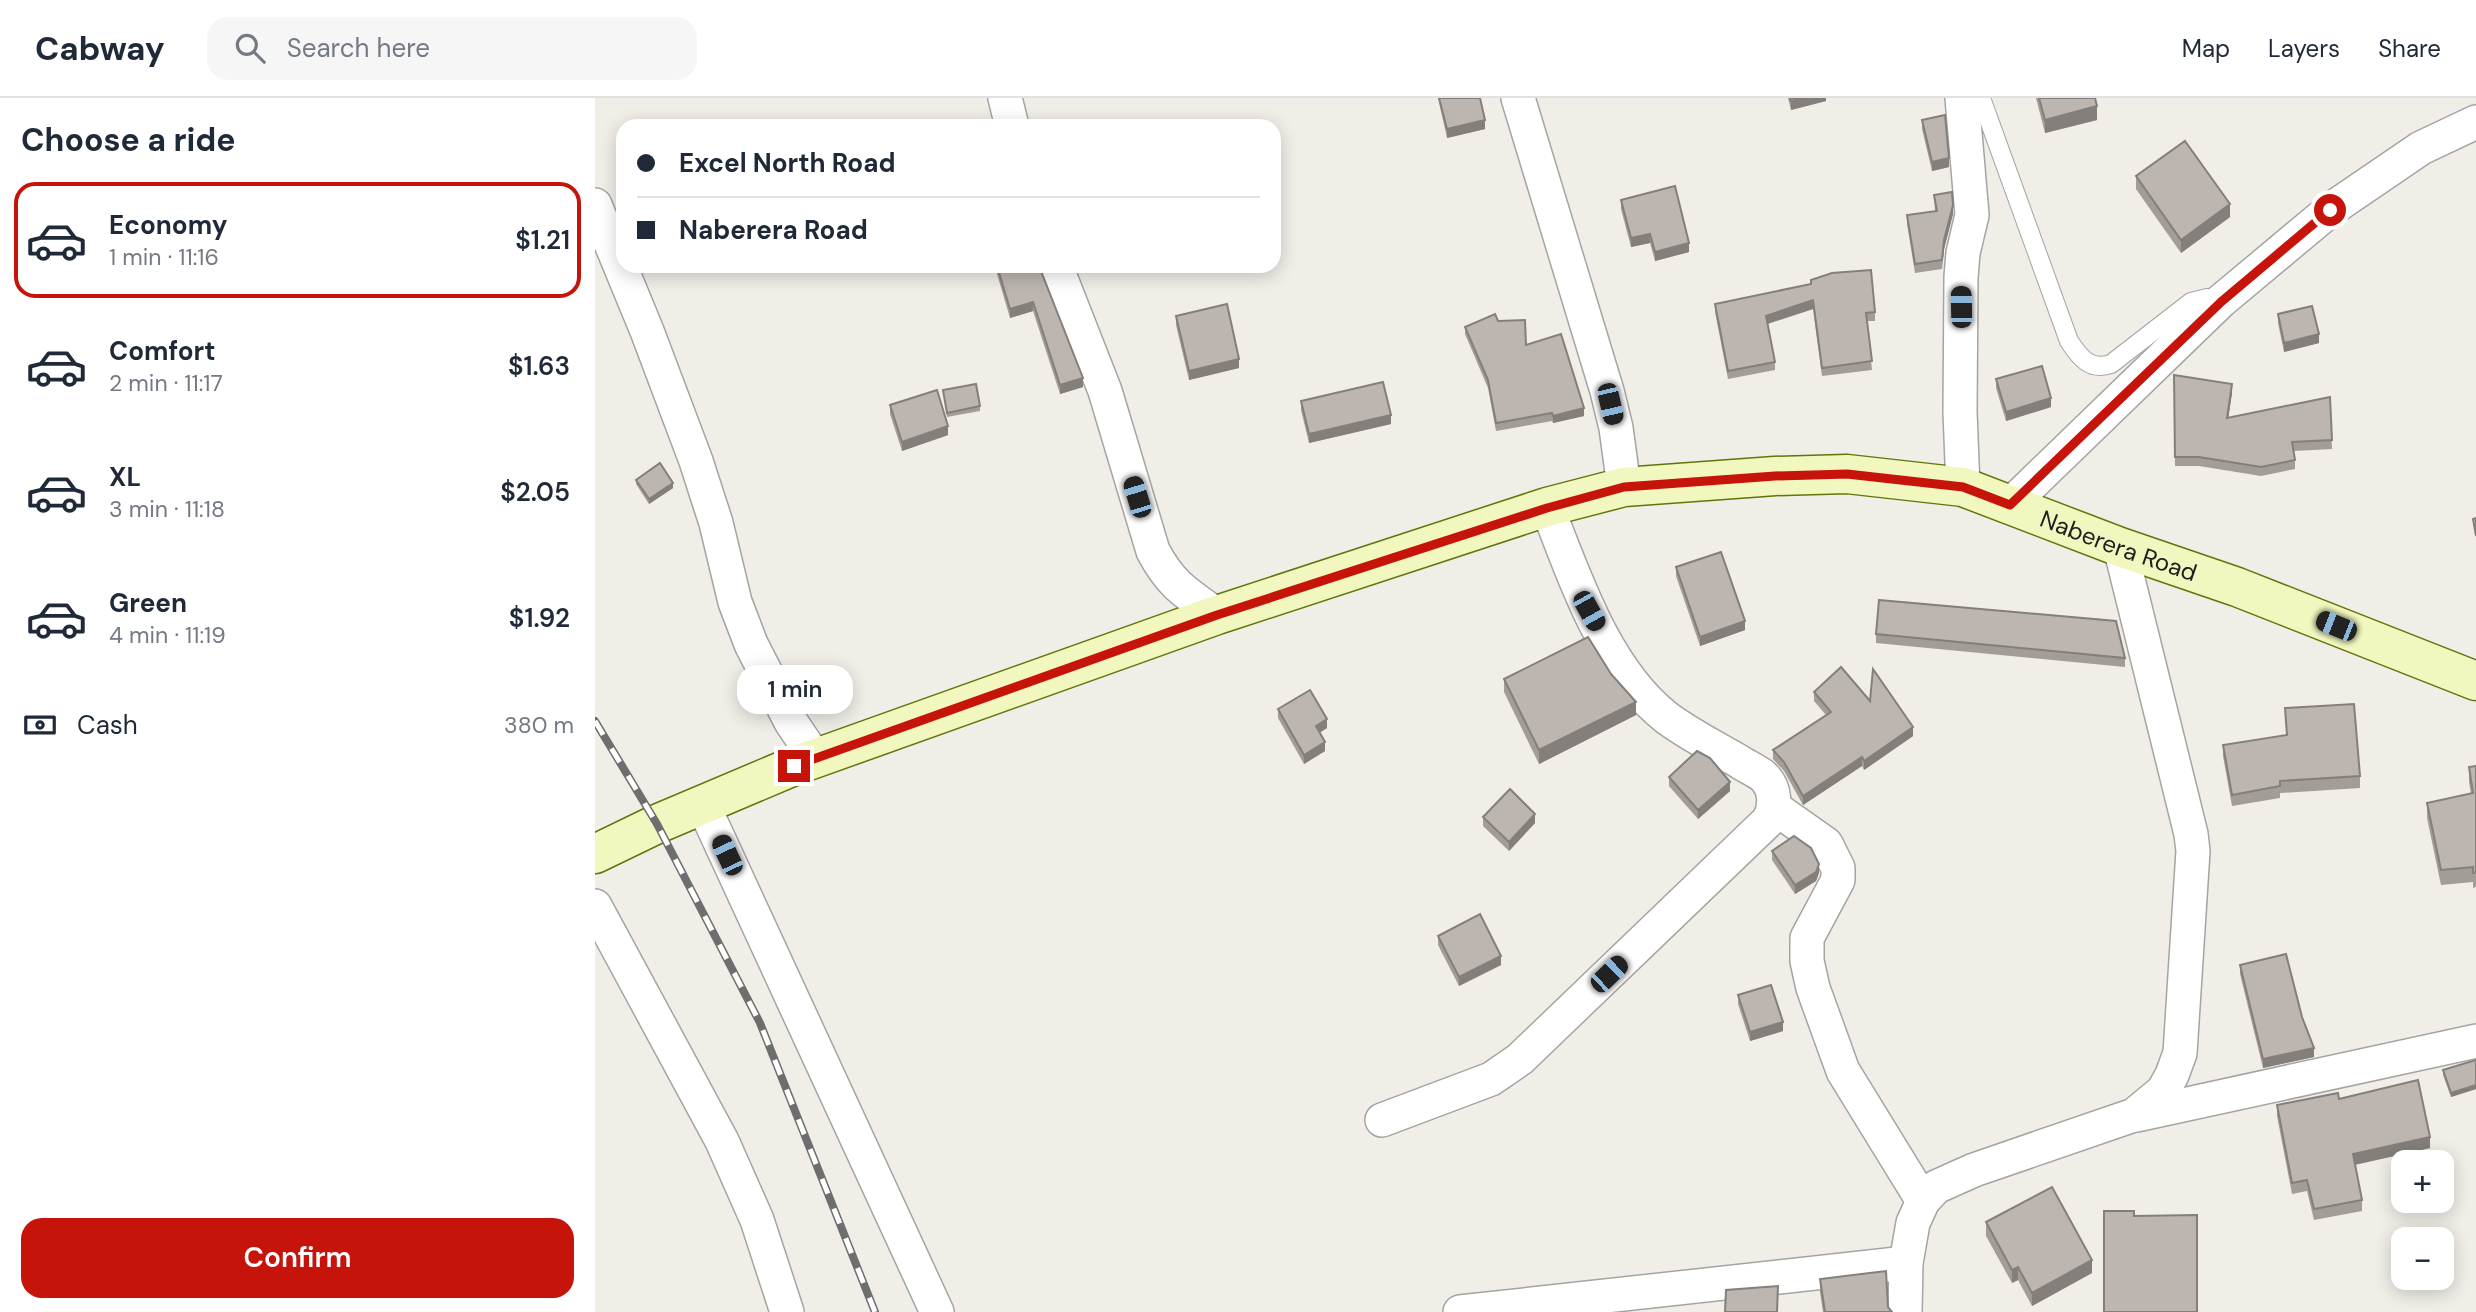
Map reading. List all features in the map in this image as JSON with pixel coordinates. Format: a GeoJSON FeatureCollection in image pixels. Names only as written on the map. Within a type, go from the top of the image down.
{"type":"FeatureCollection","features":[{"type":"Feature","properties":{"kind":"street"},"geometry":{"type":"LineString","coordinates":[[1005,98],[1010,119]]}},
{"type":"Feature","properties":{"kind":"street"},"geometry":{"type":"LineString","coordinates":[[1518,98],[1607,391],[1616,428],[1624,487]]}},
{"type":"Feature","properties":{"kind":"street"},"geometry":{"type":"LineString","coordinates":[[1962,98],[1972,215],[1963,253],[1961,277],[1960,412],[1963,487]]}},
{"type":"Feature","properties":{"kind":"street"},"geometry":{"type":"LineString","coordinates":[[2010,505],[2221,302],[2330,210],[2467,115]]}},
{"type":"Feature","properties":{"kind":"street"},"geometry":{"type":"LineString","coordinates":[[595,205],[616,256]]}},
{"type":"Feature","properties":{"kind":"street"},"geometry":{"type":"LineString","coordinates":[[623,273],[695,461],[716,523],[735,602],[751,644],[791,722],[816,759]]}},
{"type":"Feature","properties":{"kind":"street"},"geometry":{"type":"LineString","coordinates":[[1059,273],[1105,391],[1153,551],[1165,573],[1178,588],[1217,615]]}},
{"type":"Feature","properties":{"kind":"street","name":"Naberera Road"},"geometry":{"type":"LineString","coordinates":[[595,854],[703,805],[816,759],[1217,615],[1547,508],[1624,487],[1775,476],[1847,474],[1963,487],[2120,547],[2237,587],[2476,681]]}},
{"type":"Feature","properties":{"kind":"street"},"geometry":{"type":"LineString","coordinates":[[1382,1120],[1491,1079],[1520,1059],[1769,820],[1775,808],[1773,795],[1764,777],[1668,719],[1644,697],[1614,654],[1589,611],[1547,508]]}},
{"type":"Feature","properties":{"kind":"street"},"geometry":{"type":"LineString","coordinates":[[2120,547],[2183,798],[2193,851],[2179,1053],[2163,1091],[2134,1115]]}},
{"type":"Feature","properties":{"kind":"street"},"geometry":{"type":"LineString","coordinates":[[703,805],[937,1312]]}},
{"type":"Feature","properties":{"kind":"street"},"geometry":{"type":"LineString","coordinates":[[1775,808],[1826,844],[1837,868],[1838,880],[1807,938],[1807,961],[1813,988],[1843,1071],[1923,1201]]}},
{"type":"Feature","properties":{"kind":"street"},"geometry":{"type":"LineString","coordinates":[[595,906],[723,1142],[757,1220],[787,1312]]}},
{"type":"Feature","properties":{"kind":"street"},"geometry":{"type":"LineString","coordinates":[[1905,1312],[1906,1263],[1913,1223],[1923,1201],[1936,1187],[1974,1170],[2134,1115],[2476,1041]]}},
{"type":"Feature","properties":{"kind":"street"},"geometry":{"type":"LineString","coordinates":[[1460,1312],[1906,1263]]}},
{"type":"Feature","properties":{"kind":"lane"},"geometry":{"type":"LineString","coordinates":[[1981,98],[2069,341],[2080,358],[2089,365],[2101,367],[2111,364],[2191,302],[2207,298],[2221,302]]}},
{"type":"Feature","properties":{"kind":"building"},"geometry":{"type":"Polygon","coordinates":[[[1439,98],[1480,98],[1485,120],[1447,129],[1439,98]]]}},
{"type":"Feature","properties":{"kind":"building"},"geometry":{"type":"Polygon","coordinates":[[[2039,98],[2095,98],[2097,106],[2045,120],[2039,98]]]}},
{"type":"Feature","properties":{"kind":"building"},"geometry":{"type":"Polygon","coordinates":[[[1945,115],[1949,158],[1932,162],[1922,120],[1945,115]]]}},
{"type":"Feature","properties":{"kind":"building"},"geometry":{"type":"Polygon","coordinates":[[[2185,141],[2230,204],[2181,240],[2136,176],[2185,141]]]}},
{"type":"Feature","properties":{"kind":"building"},"geometry":{"type":"Polygon","coordinates":[[[1675,186],[1689,243],[1655,252],[1650,234],[1631,238],[1621,200],[1675,186]]]}},
{"type":"Feature","properties":{"kind":"building"},"geometry":{"type":"Polygon","coordinates":[[[1952,192],[1953,205],[1942,260],[1915,264],[1907,215],[1937,211],[1934,195],[1952,192]]]}},
{"type":"Feature","properties":{"kind":"building"},"geometry":{"type":"Polygon","coordinates":[[[1871,270],[1875,312],[1866,313],[1872,361],[1822,368],[1813,300],[1766,316],[1775,362],[1728,371],[1715,304],[1811,284],[1811,280],[1832,273],[1871,270]]]}},
{"type":"Feature","properties":{"kind":"building"},"geometry":{"type":"Polygon","coordinates":[[[999,273],[1042,273],[1083,378],[1060,385],[1033,302],[1010,309],[999,273]]]}},
{"type":"Feature","properties":{"kind":"building"},"geometry":{"type":"Polygon","coordinates":[[[1227,304],[1239,359],[1189,371],[1176,316],[1227,304]]]}},
{"type":"Feature","properties":{"kind":"building"},"geometry":{"type":"Polygon","coordinates":[[[2312,306],[2319,334],[2284,343],[2278,314],[2312,306]]]}},
{"type":"Feature","properties":{"kind":"building"},"geometry":{"type":"Polygon","coordinates":[[[1495,314],[1498,321],[1525,320],[1526,345],[1561,334],[1584,408],[1553,416],[1552,413],[1496,423],[1488,380],[1465,327],[1495,314]]]}},
{"type":"Feature","properties":{"kind":"building"},"geometry":{"type":"Polygon","coordinates":[[[2042,366],[2051,398],[2006,412],[1996,379],[2042,366]]]}},
{"type":"Feature","properties":{"kind":"building"},"geometry":{"type":"Polygon","coordinates":[[[2174,375],[2232,384],[2227,418],[2330,397],[2332,440],[2292,442],[2295,460],[2261,467],[2199,457],[2175,457],[2174,375]]]}},
{"type":"Feature","properties":{"kind":"building"},"geometry":{"type":"Polygon","coordinates":[[[1383,382],[1391,415],[1309,434],[1301,401],[1383,382]]]}},
{"type":"Feature","properties":{"kind":"building"},"geometry":{"type":"Polygon","coordinates":[[[976,384],[980,406],[947,413],[943,390],[976,384]]]}},
{"type":"Feature","properties":{"kind":"building"},"geometry":{"type":"Polygon","coordinates":[[[937,390],[948,426],[902,442],[890,405],[937,390]]]}},
{"type":"Feature","properties":{"kind":"building"},"geometry":{"type":"Polygon","coordinates":[[[660,463],[673,483],[649,499],[636,480],[660,463]]]}},
{"type":"Feature","properties":{"kind":"building"},"geometry":{"type":"Polygon","coordinates":[[[1721,552],[1745,621],[1700,637],[1676,567],[1721,552]]]}},
{"type":"Feature","properties":{"kind":"building"},"geometry":{"type":"Polygon","coordinates":[[[1879,600],[2116,621],[2125,658],[1876,634],[1879,600]]]}},
{"type":"Feature","properties":{"kind":"building"},"geometry":{"type":"Polygon","coordinates":[[[1588,637],[1611,674],[1636,702],[1539,750],[1504,679],[1588,637]]]}},
{"type":"Feature","properties":{"kind":"building"},"geometry":{"type":"Polygon","coordinates":[[[1841,667],[1870,701],[1873,669],[1913,727],[1864,761],[1862,757],[1803,796],[1784,762],[1773,750],[1831,712],[1814,692],[1841,667]]]}},
{"type":"Feature","properties":{"kind":"building"},"geometry":{"type":"Polygon","coordinates":[[[1310,690],[1327,719],[1316,726],[1325,742],[1304,755],[1278,709],[1310,690]]]}},
{"type":"Feature","properties":{"kind":"building"},"geometry":{"type":"Polygon","coordinates":[[[2354,704],[2360,776],[2280,781],[2280,786],[2232,795],[2223,745],[2287,735],[2285,708],[2354,704]]]}},
{"type":"Feature","properties":{"kind":"building"},"geometry":{"type":"Polygon","coordinates":[[[1697,751],[1710,758],[1730,782],[1698,810],[1669,777],[1697,751]]]}},
{"type":"Feature","properties":{"kind":"building"},"geometry":{"type":"Polygon","coordinates":[[[2476,766],[2476,872],[2473,873],[2473,867],[2441,870],[2427,803],[2473,793],[2469,767],[2476,766]]]}},
{"type":"Feature","properties":{"kind":"building"},"geometry":{"type":"Polygon","coordinates":[[[1510,789],[1535,814],[1509,842],[1483,817],[1510,789]]]}},
{"type":"Feature","properties":{"kind":"building"},"geometry":{"type":"Polygon","coordinates":[[[1794,836],[1811,848],[1819,864],[1816,872],[1795,885],[1772,851],[1794,836]]]}},
{"type":"Feature","properties":{"kind":"building"},"geometry":{"type":"Polygon","coordinates":[[[1480,914],[1501,956],[1459,977],[1438,936],[1480,914]]]}},
{"type":"Feature","properties":{"kind":"building"},"geometry":{"type":"Polygon","coordinates":[[[2286,954],[2302,1017],[2314,1048],[2263,1059],[2240,965],[2286,954]]]}},
{"type":"Feature","properties":{"kind":"building"},"geometry":{"type":"Polygon","coordinates":[[[1771,985],[1783,1022],[1750,1032],[1738,995],[1771,985]]]}},
{"type":"Feature","properties":{"kind":"building"},"geometry":{"type":"Polygon","coordinates":[[[2476,1060],[2476,1085],[2451,1093],[2443,1070],[2476,1060]]]}},
{"type":"Feature","properties":{"kind":"building"},"geometry":{"type":"Polygon","coordinates":[[[2418,1080],[2430,1137],[2353,1154],[2362,1200],[2314,1209],[2307,1180],[2292,1183],[2277,1105],[2338,1093],[2339,1099],[2418,1080]]]}},
{"type":"Feature","properties":{"kind":"building"},"geometry":{"type":"Polygon","coordinates":[[[2052,1187],[2092,1260],[2032,1293],[2018,1267],[2012,1270],[1986,1222],[2052,1187]]]}},
{"type":"Feature","properties":{"kind":"building"},"geometry":{"type":"Polygon","coordinates":[[[2104,1211],[2134,1211],[2134,1216],[2197,1215],[2197,1312],[2104,1312],[2104,1211]]]}},
{"type":"Feature","properties":{"kind":"building"},"geometry":{"type":"Polygon","coordinates":[[[1886,1271],[1888,1307],[1892,1312],[1825,1312],[1820,1279],[1886,1271]]]}},
{"type":"Feature","properties":{"kind":"building"},"geometry":{"type":"Polygon","coordinates":[[[1778,1286],[1777,1312],[1725,1312],[1726,1290],[1778,1286]]]}},
{"type":"Feature","properties":{"kind":"railway"},"geometry":{"type":"LineString","coordinates":[[595,721],[657,824],[760,1023],[875,1312]]}},
{"type":"Feature","properties":{"kind":"route"},"geometry":{"type":"LineString","coordinates":[[794,766],[1217,615],[1547,508],[1624,487],[1775,476],[1847,474],[1963,487],[2010,505],[2221,302],[2330,210]]}}]}
